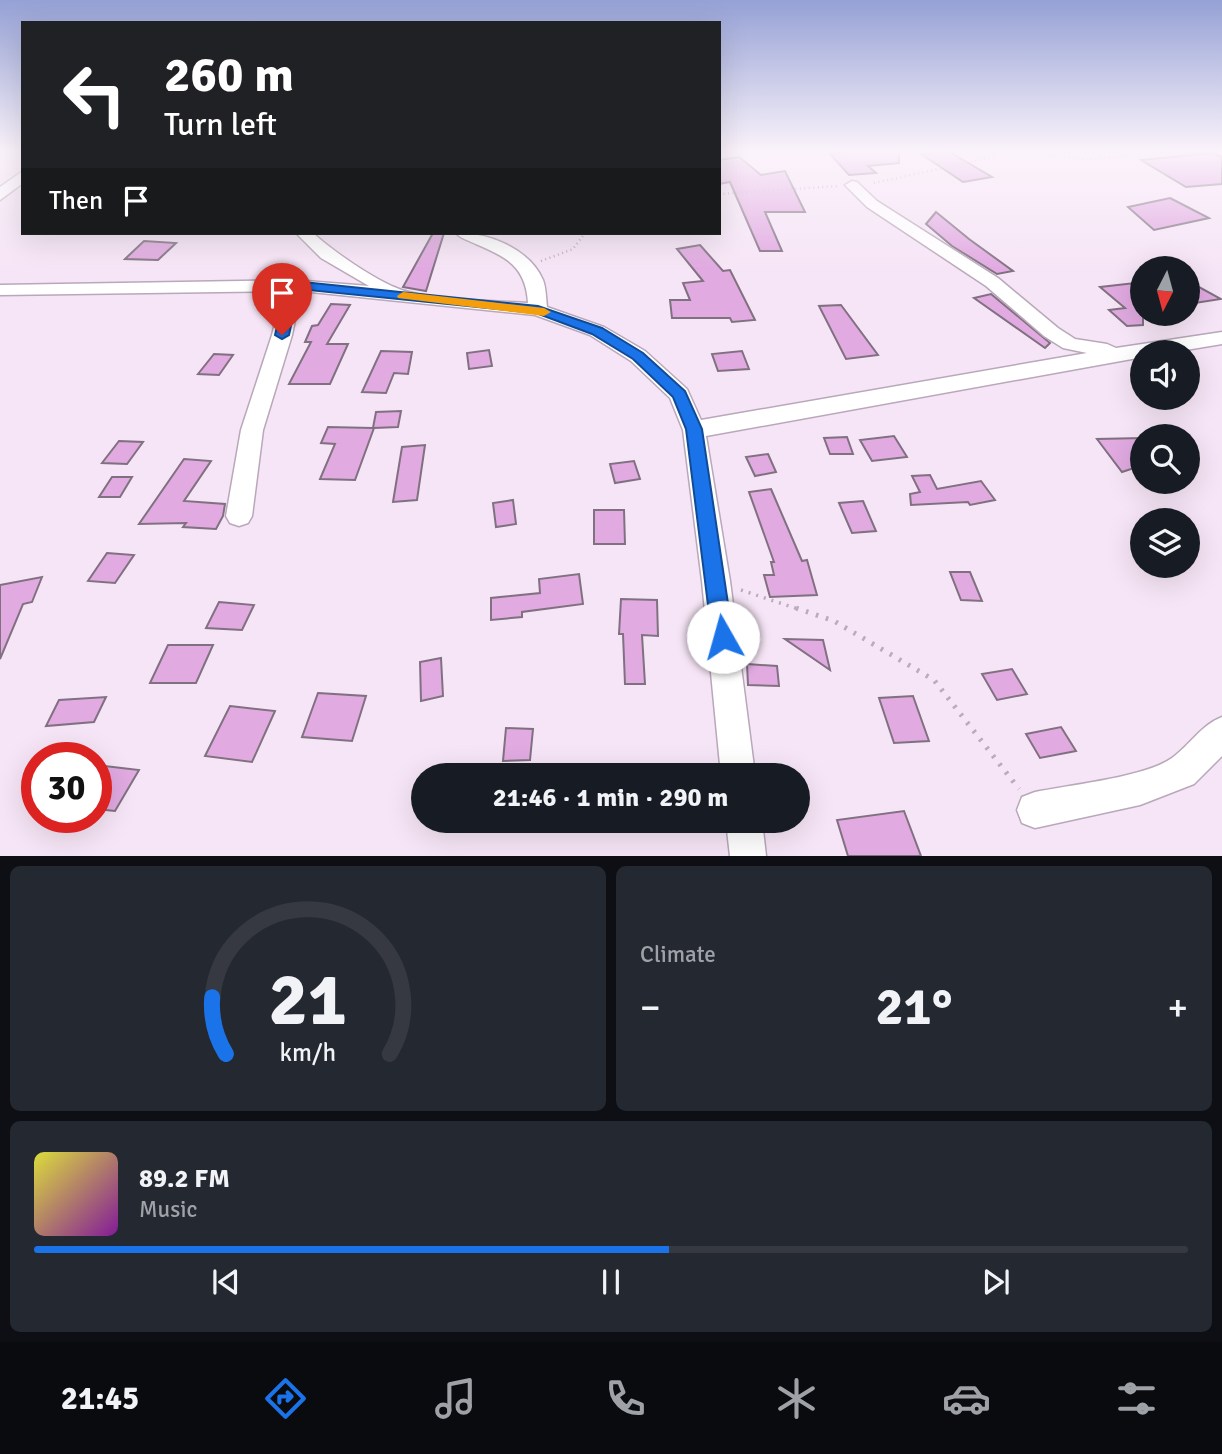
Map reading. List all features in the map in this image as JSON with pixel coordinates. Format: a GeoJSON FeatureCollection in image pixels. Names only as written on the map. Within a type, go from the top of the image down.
{"type":"FeatureCollection","features":[{"type":"Feature","properties":{"kind":"street"},"geometry":{"type":"LineString","coordinates":[[858,191],[872,204],[992,282],[1051,332],[1070,344],[1125,353]]}},
{"type":"Feature","properties":{"kind":"street"},"geometry":{"type":"LineString","coordinates":[[306,235],[327,254],[396,294]]}},
{"type":"Feature","properties":{"kind":"street"},"geometry":{"type":"LineString","coordinates":[[468,235],[526,267],[535,282],[538,310]]}},
{"type":"Feature","properties":{"kind":"street"},"geometry":{"type":"LineString","coordinates":[[239,516],[252,430],[282,335],[293,285]]}},
{"type":"Feature","properties":{"kind":"street"},"geometry":{"type":"LineString","coordinates":[[0,290],[293,285],[396,294],[426,300],[538,310],[597,331],[638,356],[679,394],[694,429],[716,581],[737,763]]}},
{"type":"Feature","properties":{"kind":"street"},"geometry":{"type":"LineString","coordinates":[[694,429],[1222,338]]}},
{"type":"Feature","properties":{"kind":"street"},"geometry":{"type":"LineString","coordinates":[[1035,810],[1140,788],[1182,772],[1222,733]]}},
{"type":"Feature","properties":{"kind":"street"},"geometry":{"type":"LineString","coordinates":[[745,833],[748,856]]}},
{"type":"Feature","properties":{"kind":"path"},"geometry":{"type":"LineString","coordinates":[[721,194],[764,191]]}},
{"type":"Feature","properties":{"kind":"path"},"geometry":{"type":"LineString","coordinates":[[526,267],[572,249],[583,235]]}},
{"type":"Feature","properties":{"kind":"path"},"geometry":{"type":"LineString","coordinates":[[716,581],[834,621],[934,680],[1035,810]]}},
{"type":"Feature","properties":{"kind":"building"},"geometry":{"type":"Polygon","coordinates":[[[734,191],[795,191],[805,212],[765,212],[782,251],[760,251],[734,191]]]}},
{"type":"Feature","properties":{"kind":"building"},"geometry":{"type":"Polygon","coordinates":[[[1170,198],[1209,218],[1154,230],[1128,207],[1170,198]]]}},
{"type":"Feature","properties":{"kind":"building"},"geometry":{"type":"Polygon","coordinates":[[[936,212],[1013,271],[997,274],[952,246],[926,224],[936,212]]]}},
{"type":"Feature","properties":{"kind":"building"},"geometry":{"type":"Polygon","coordinates":[[[432,235],[443,235],[426,291],[403,287],[432,235]]]}},
{"type":"Feature","properties":{"kind":"building"},"geometry":{"type":"Polygon","coordinates":[[[144,241],[176,243],[158,260],[125,259],[144,241]]]}},
{"type":"Feature","properties":{"kind":"building"},"geometry":{"type":"Polygon","coordinates":[[[700,245],[723,271],[730,270],[755,320],[732,322],[730,318],[672,318],[670,300],[690,300],[683,283],[703,281],[677,249],[700,245]]]}},
{"type":"Feature","properties":{"kind":"building"},"geometry":{"type":"Polygon","coordinates":[[[1130,284],[1130,326],[1109,310],[1125,308],[1100,287],[1130,284]]]}},
{"type":"Feature","properties":{"kind":"building"},"geometry":{"type":"Polygon","coordinates":[[[1200,288],[1221,299],[1200,302],[1200,288]]]}},
{"type":"Feature","properties":{"kind":"building"},"geometry":{"type":"Polygon","coordinates":[[[991,294],[1050,343],[1045,348],[974,298],[991,294]]]}},
{"type":"Feature","properties":{"kind":"building"},"geometry":{"type":"Polygon","coordinates":[[[331,304],[350,305],[327,344],[348,344],[330,384],[289,384],[311,342],[305,342],[312,326],[318,325],[331,304]]]}},
{"type":"Feature","properties":{"kind":"building"},"geometry":{"type":"Polygon","coordinates":[[[841,305],[878,355],[846,359],[819,306],[841,305]]]}},
{"type":"Feature","properties":{"kind":"building"},"geometry":{"type":"Polygon","coordinates":[[[489,350],[492,366],[469,369],[467,353],[489,350]]]}},
{"type":"Feature","properties":{"kind":"building"},"geometry":{"type":"Polygon","coordinates":[[[381,351],[412,352],[408,374],[394,373],[386,393],[362,392],[381,351]]]}},
{"type":"Feature","properties":{"kind":"building"},"geometry":{"type":"Polygon","coordinates":[[[742,351],[749,369],[718,371],[712,354],[742,351]]]}},
{"type":"Feature","properties":{"kind":"building"},"geometry":{"type":"Polygon","coordinates":[[[214,354],[233,355],[219,375],[198,374],[214,354]]]}},
{"type":"Feature","properties":{"kind":"building"},"geometry":{"type":"Polygon","coordinates":[[[401,411],[398,427],[374,428],[355,480],[320,479],[335,444],[321,443],[328,427],[373,428],[376,412],[401,411]]]}},
{"type":"Feature","properties":{"kind":"building"},"geometry":{"type":"Polygon","coordinates":[[[894,436],[907,457],[872,461],[860,440],[894,436]]]}},
{"type":"Feature","properties":{"kind":"building"},"geometry":{"type":"Polygon","coordinates":[[[847,437],[853,454],[830,454],[824,438],[847,437]]]}},
{"type":"Feature","properties":{"kind":"building"},"geometry":{"type":"Polygon","coordinates":[[[1130,438],[1130,469],[1122,472],[1097,439],[1130,438]]]}},
{"type":"Feature","properties":{"kind":"building"},"geometry":{"type":"Polygon","coordinates":[[[119,441],[143,442],[127,464],[102,463],[119,441]]]}},
{"type":"Feature","properties":{"kind":"building"},"geometry":{"type":"Polygon","coordinates":[[[425,445],[417,500],[393,502],[402,447],[425,445]]]}},
{"type":"Feature","properties":{"kind":"building"},"geometry":{"type":"Polygon","coordinates":[[[768,454],[776,472],[755,476],[746,457],[768,454]]]}},
{"type":"Feature","properties":{"kind":"building"},"geometry":{"type":"Polygon","coordinates":[[[184,459],[211,461],[184,501],[225,504],[223,516],[216,529],[183,527],[186,523],[139,524],[184,459]]]}},
{"type":"Feature","properties":{"kind":"building"},"geometry":{"type":"Polygon","coordinates":[[[634,461],[640,479],[615,483],[610,464],[634,461]]]}},
{"type":"Feature","properties":{"kind":"building"},"geometry":{"type":"Polygon","coordinates":[[[930,475],[937,489],[981,481],[995,500],[970,505],[968,502],[911,505],[910,494],[920,492],[912,476],[930,475]]]}},
{"type":"Feature","properties":{"kind":"building"},"geometry":{"type":"Polygon","coordinates":[[[112,477],[132,477],[120,497],[99,497],[112,477]]]}},
{"type":"Feature","properties":{"kind":"building"},"geometry":{"type":"Polygon","coordinates":[[[771,489],[802,561],[807,560],[817,595],[770,597],[764,575],[774,575],[771,562],[774,562],[749,492],[771,489]]]}},
{"type":"Feature","properties":{"kind":"building"},"geometry":{"type":"Polygon","coordinates":[[[513,500],[516,524],[496,527],[493,503],[513,500]]]}},
{"type":"Feature","properties":{"kind":"building"},"geometry":{"type":"Polygon","coordinates":[[[863,501],[876,531],[852,533],[839,503],[863,501]]]}},
{"type":"Feature","properties":{"kind":"building"},"geometry":{"type":"Polygon","coordinates":[[[594,510],[624,510],[625,544],[594,544],[594,510]]]}},
{"type":"Feature","properties":{"kind":"building"},"geometry":{"type":"Polygon","coordinates":[[[107,553],[134,555],[115,583],[88,581],[107,553]]]}},
{"type":"Feature","properties":{"kind":"building"},"geometry":{"type":"Polygon","coordinates":[[[950,572],[970,572],[982,601],[961,600],[950,572]]]}},
{"type":"Feature","properties":{"kind":"building"},"geometry":{"type":"Polygon","coordinates":[[[579,574],[583,604],[522,612],[522,617],[491,620],[491,598],[540,593],[539,579],[579,574]]]}},
{"type":"Feature","properties":{"kind":"building"},"geometry":{"type":"Polygon","coordinates":[[[42,577],[32,602],[23,604],[0,659],[0,585],[42,577]]]}},
{"type":"Feature","properties":{"kind":"building"},"geometry":{"type":"Polygon","coordinates":[[[621,599],[657,600],[658,636],[642,635],[645,684],[625,684],[623,634],[619,634],[621,599]]]}},
{"type":"Feature","properties":{"kind":"building"},"geometry":{"type":"Polygon","coordinates":[[[219,602],[254,605],[242,630],[206,628],[219,602]]]}},
{"type":"Feature","properties":{"kind":"building"},"geometry":{"type":"Polygon","coordinates":[[[785,639],[823,640],[830,670],[785,639]]]}},
{"type":"Feature","properties":{"kind":"building"},"geometry":{"type":"Polygon","coordinates":[[[168,645],[213,645],[196,683],[150,683],[168,645]]]}},
{"type":"Feature","properties":{"kind":"building"},"geometry":{"type":"Polygon","coordinates":[[[441,658],[443,696],[421,701],[420,662],[441,658]]]}},
{"type":"Feature","properties":{"kind":"building"},"geometry":{"type":"Polygon","coordinates":[[[747,664],[777,666],[779,686],[748,685],[747,664]]]}},
{"type":"Feature","properties":{"kind":"building"},"geometry":{"type":"Polygon","coordinates":[[[1012,669],[1027,694],[997,700],[982,674],[1012,669]]]}},
{"type":"Feature","properties":{"kind":"building"},"geometry":{"type":"Polygon","coordinates":[[[318,693],[366,696],[352,741],[302,737],[318,693]]]}},
{"type":"Feature","properties":{"kind":"building"},"geometry":{"type":"Polygon","coordinates":[[[913,696],[929,741],[894,743],[879,698],[913,696]]]}},
{"type":"Feature","properties":{"kind":"building"},"geometry":{"type":"Polygon","coordinates":[[[106,697],[94,722],[46,726],[59,700],[106,697]]]}},
{"type":"Feature","properties":{"kind":"building"},"geometry":{"type":"Polygon","coordinates":[[[230,706],[275,711],[252,762],[205,756],[230,706]]]}},
{"type":"Feature","properties":{"kind":"building"},"geometry":{"type":"Polygon","coordinates":[[[1061,727],[1076,751],[1040,758],[1026,734],[1061,727]]]}},
{"type":"Feature","properties":{"kind":"building"},"geometry":{"type":"Polygon","coordinates":[[[506,728],[533,729],[530,760],[503,761],[506,728]]]}},
{"type":"Feature","properties":{"kind":"building"},"geometry":{"type":"Polygon","coordinates":[[[112,767],[139,770],[115,811],[112,811],[112,767]]]}},
{"type":"Feature","properties":{"kind":"building"},"geometry":{"type":"Polygon","coordinates":[[[904,811],[921,856],[848,856],[837,820],[904,811]]]}},
{"type":"Feature","properties":{"kind":"slow traffic"},"geometry":{"type":"LineString","coordinates":[[403,296],[544,312]]}},
{"type":"Feature","properties":{"kind":"route"},"geometry":{"type":"LineString","coordinates":[[282,335],[293,285],[538,310],[597,331],[638,356],[679,394],[694,429],[723,637]]}}]}
